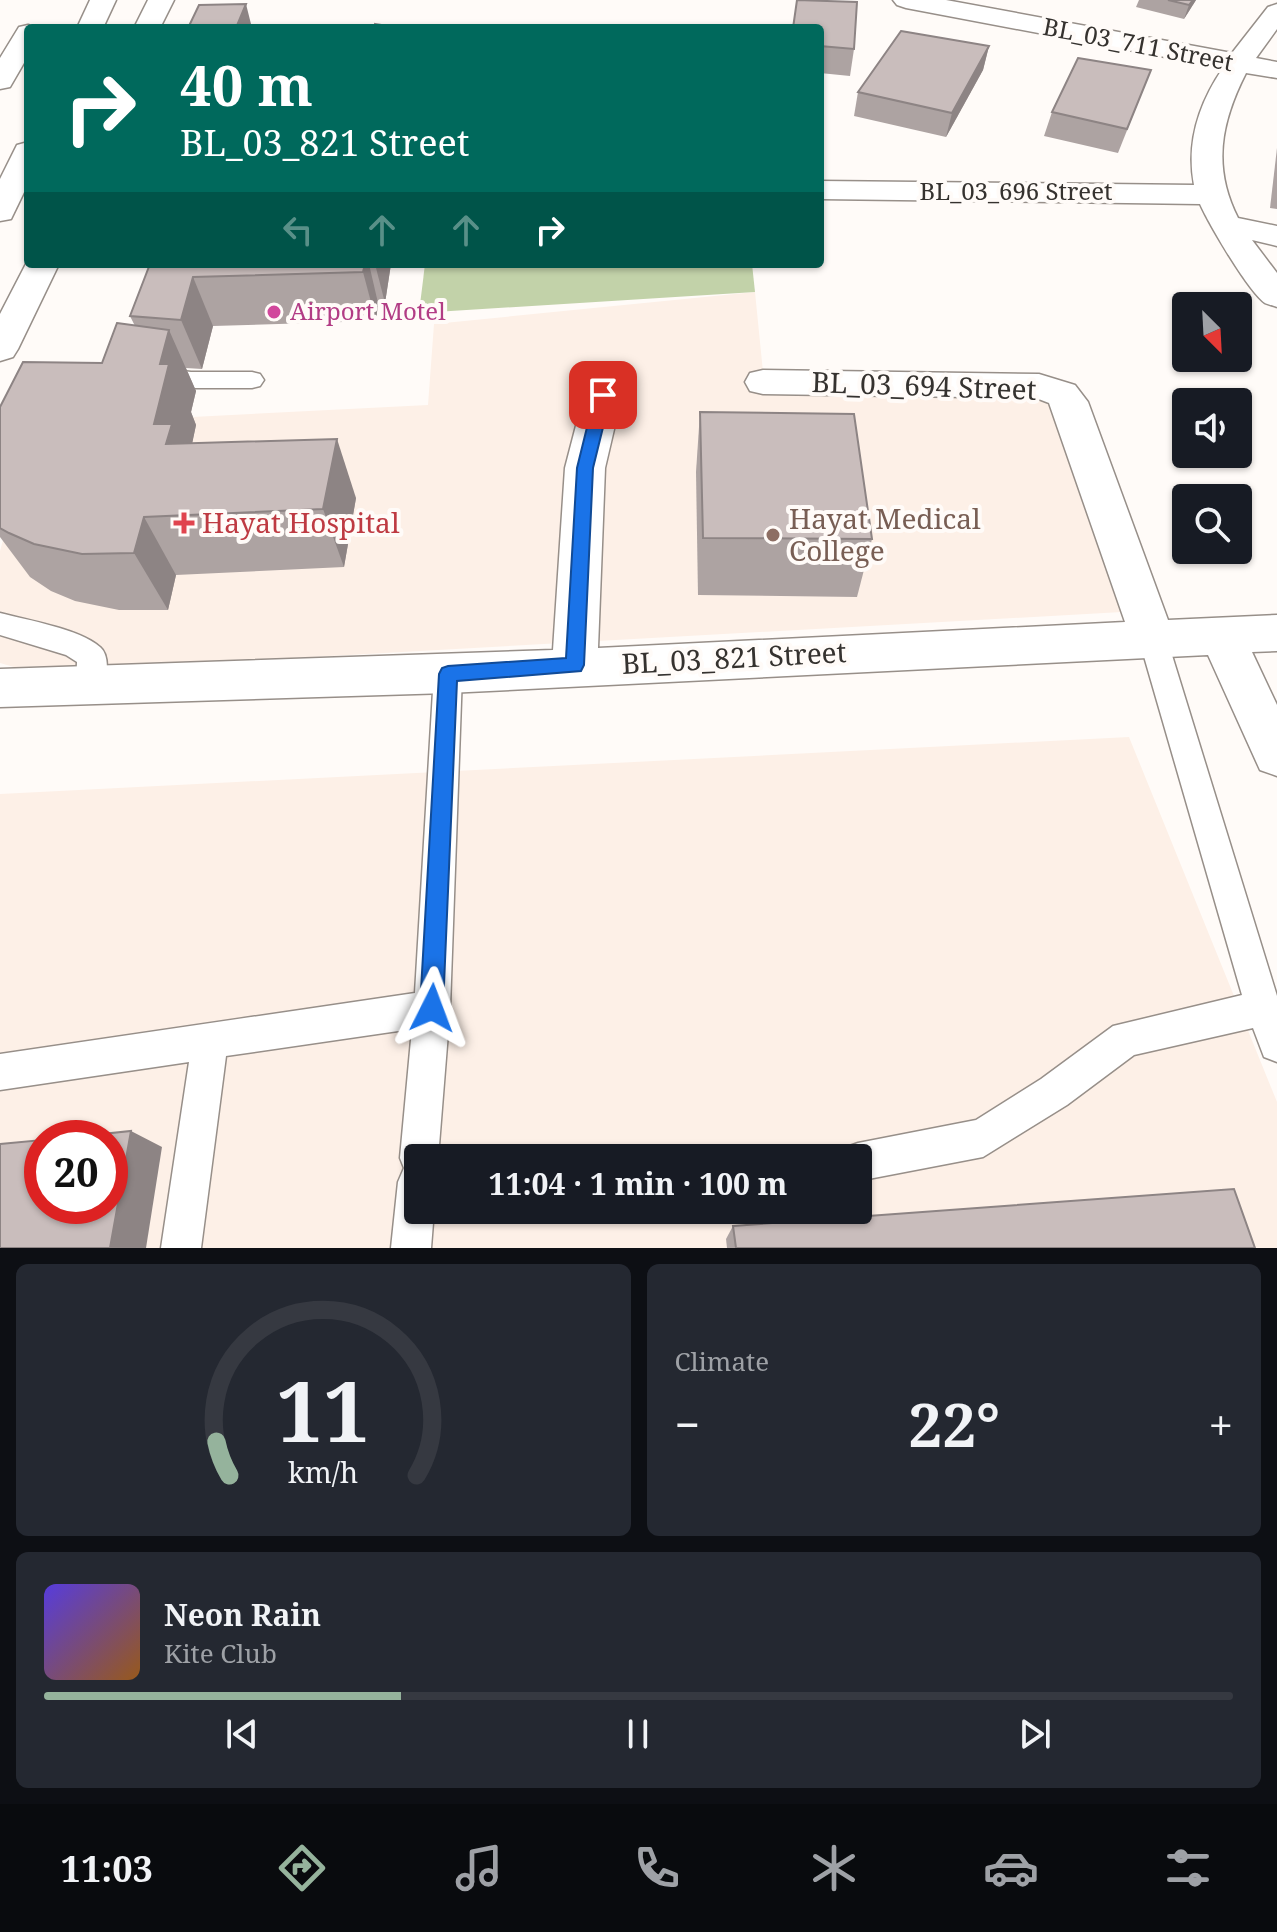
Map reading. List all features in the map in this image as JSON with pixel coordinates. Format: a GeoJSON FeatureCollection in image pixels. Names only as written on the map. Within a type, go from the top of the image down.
{"type":"FeatureCollection","features":[{"type":"Feature","properties":{"kind":"main road"},"geometry":{"type":"LineString","coordinates":[[92,24],[103,0]]}},
{"type":"Feature","properties":{"kind":"main road"},"geometry":{"type":"LineString","coordinates":[[149,24],[161,0]]}},
{"type":"Feature","properties":{"kind":"main road","name":"BL_03_711 Street"},"geometry":{"type":"LineString","coordinates":[[906,0],[1277,70]]}},
{"type":"Feature","properties":{"kind":"main road"},"geometry":{"type":"LineString","coordinates":[[1277,12],[1236,64],[1210,121],[1203,157],[1211,195],[1277,296]]}},
{"type":"Feature","properties":{"kind":"main road"},"geometry":{"type":"LineString","coordinates":[[0,81],[24,40]]}},
{"type":"Feature","properties":{"kind":"main road"},"geometry":{"type":"LineString","coordinates":[[0,212],[24,160]]}},
{"type":"Feature","properties":{"kind":"main road","name":"BL_03_696 Street"},"geometry":{"type":"LineString","coordinates":[[824,190],[1211,195]]}},
{"type":"Feature","properties":{"kind":"main road"},"geometry":{"type":"LineString","coordinates":[[1228,225],[1277,236]]}},
{"type":"Feature","properties":{"kind":"main road"},"geometry":{"type":"LineString","coordinates":[[0,349],[40,268]]}},
{"type":"Feature","properties":{"kind":"main road","name":"BL_03_694 Street"},"geometry":{"type":"LineString","coordinates":[[763,382],[1025,385],[1062,394],[1074,415],[1153,639]]}},
{"type":"Feature","properties":{"kind":"main road"},"geometry":{"type":"LineString","coordinates":[[575,665],[585,468],[603,395]]}},
{"type":"Feature","properties":{"kind":"main road","name":"BL_03_821 Street"},"geometry":{"type":"LineString","coordinates":[[0,688],[448,674],[575,665],[1277,633]]}},
{"type":"Feature","properties":{"kind":"main road"},"geometry":{"type":"LineString","coordinates":[[1222,636],[1277,755]]}},
{"type":"Feature","properties":{"kind":"lane"},"geometry":{"type":"LineString","coordinates":[[133,373],[191,380],[252,380]]}},
{"type":"Feature","properties":{"kind":"lane"},"geometry":{"type":"LineString","coordinates":[[0,624],[75,646],[92,656],[91,685]]}},
{"type":"Feature","properties":{"kind":"lane"},"geometry":{"type":"LineString","coordinates":[[1153,639],[1263,1008],[1277,1044]]}},
{"type":"Feature","properties":{"kind":"lane"},"geometry":{"type":"LineString","coordinates":[[420,1144],[432,1008],[448,674]]}},
{"type":"Feature","properties":{"kind":"lane"},"geometry":{"type":"LineString","coordinates":[[0,1072],[432,1008]]}},
{"type":"Feature","properties":{"kind":"lane"},"geometry":{"type":"LineString","coordinates":[[872,1159],[983,1138],[1054,1092],[1126,1039],[1263,1008]]}},
{"type":"Feature","properties":{"kind":"lane"},"geometry":{"type":"LineString","coordinates":[[181,1248],[210,1042]]}},
{"type":"Feature","properties":{"kind":"lane"},"geometry":{"type":"LineString","coordinates":[[411,1248],[414,1224]]}},
{"type":"Feature","properties":{"kind":"shaded area"},"geometry":{"type":"Polygon","coordinates":[[[755,292],[764,382],[1062,394],[1122,612],[185,664],[14,667],[0,663],[0,551],[35,425],[428,405],[434,324],[755,292]]]}},
{"type":"Feature","properties":{"kind":"shaded area"},"geometry":{"type":"Polygon","coordinates":[[[1129,737],[1277,1102],[1277,1248],[0,1248],[0,794],[1129,737]]]}},
{"type":"Feature","properties":{"kind":"green space"},"geometry":{"type":"Polygon","coordinates":[[[425,268],[752,268],[755,292],[419,313],[425,268]]]}},
{"type":"Feature","properties":{"kind":"building"},"geometry":{"type":"Polygon","coordinates":[[[797,0],[857,2],[854,49],[824,46],[824,24],[794,24],[797,0]]]}},
{"type":"Feature","properties":{"kind":"building"},"geometry":{"type":"Polygon","coordinates":[[[1168,0],[1193,0],[1189,5],[1168,0]]]}},
{"type":"Feature","properties":{"kind":"building"},"geometry":{"type":"Polygon","coordinates":[[[246,4],[238,24],[190,24],[199,5],[246,4]]]}},
{"type":"Feature","properties":{"kind":"building"},"geometry":{"type":"Polygon","coordinates":[[[901,31],[989,46],[952,113],[858,92],[901,31]]]}},
{"type":"Feature","properties":{"kind":"building"},"geometry":{"type":"Polygon","coordinates":[[[1078,58],[1151,70],[1127,129],[1052,112],[1078,58]]]}},
{"type":"Feature","properties":{"kind":"building"},"geometry":{"type":"Polygon","coordinates":[[[148,268],[364,268],[363,272],[193,277],[181,320],[130,316],[148,268]]]}},
{"type":"Feature","properties":{"kind":"building"},"geometry":{"type":"Polygon","coordinates":[[[117,323],[169,330],[160,364],[169,364],[154,424],[172,424],[166,444],[337,439],[323,509],[144,517],[134,553],[82,554],[34,544],[0,528],[0,407],[23,362],[102,363],[117,323]]]}},
{"type":"Feature","properties":{"kind":"building"},"geometry":{"type":"Polygon","coordinates":[[[700,412],[854,414],[872,539],[703,538],[700,412]]]}},
{"type":"Feature","properties":{"kind":"building"},"geometry":{"type":"Polygon","coordinates":[[[24,1142],[24,1224],[114,1224],[110,1248],[0,1248],[0,1144],[24,1142]]]}},
{"type":"Feature","properties":{"kind":"building"},"geometry":{"type":"Polygon","coordinates":[[[1234,1189],[1255,1248],[736,1248],[733,1226],[872,1224],[872,1216],[1234,1189]]]}},
{"type":"Feature","properties":{"kind":"place","name":"Airport Motel"},"geometry":{"type":"Point","coordinates":[274,312]}},
{"type":"Feature","properties":{"kind":"place","name":"Hayat Hospital"},"geometry":{"type":"Point","coordinates":[184,523]}},
{"type":"Feature","properties":{"kind":"place","name":"Hayat Medical College"},"geometry":{"type":"Point","coordinates":[773,535]}},
{"type":"Feature","properties":{"kind":"route"},"geometry":{"type":"LineString","coordinates":[[432,1008],[448,674],[575,665],[585,468],[603,395]]}}]}
